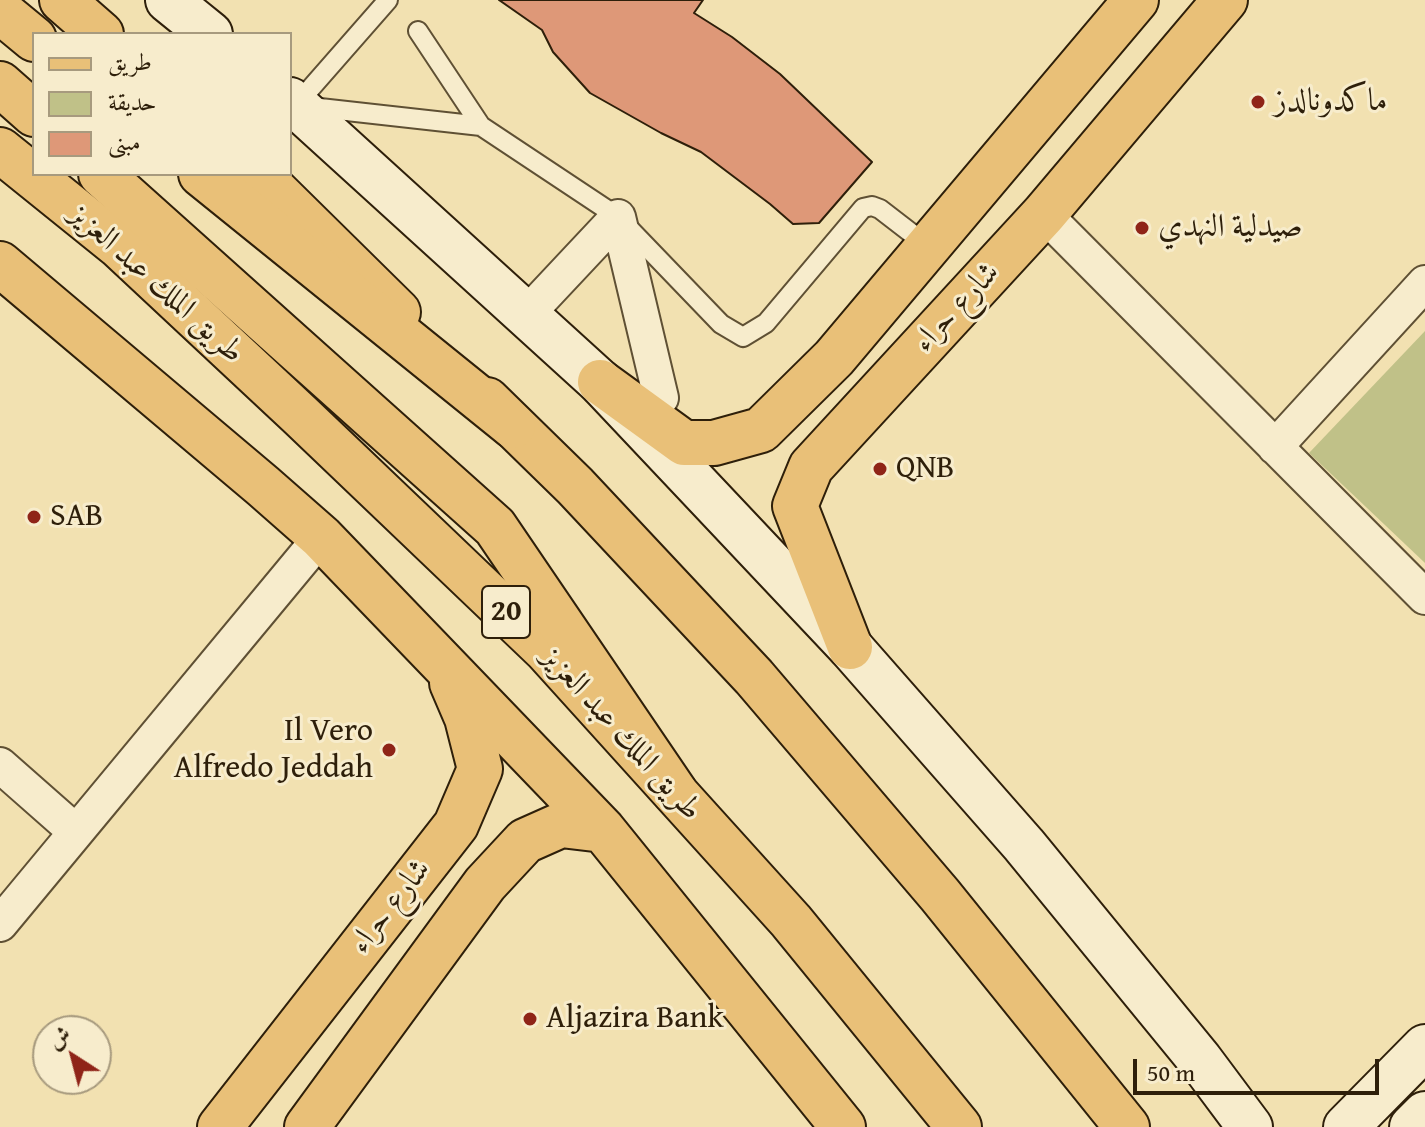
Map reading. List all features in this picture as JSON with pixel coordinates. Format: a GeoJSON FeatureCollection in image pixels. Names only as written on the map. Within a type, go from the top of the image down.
{"type":"FeatureCollection","features":[{"type":"Feature","properties":{"kind":"main road"},"geometry":{"type":"LineString","coordinates":[[62,0],[99,32]]}},
{"type":"Feature","properties":{"kind":"main road"},"geometry":{"type":"LineString","coordinates":[[168,0],[208,32]]}},
{"type":"Feature","properties":{"kind":"main road","name":"شارع حراء"},"geometry":{"type":"LineString","coordinates":[[600,382],[684,443],[714,443],[761,430],[834,358],[1136,0]]}},
{"type":"Feature","properties":{"kind":"main road","name":"شارع حراء"},"geometry":{"type":"LineString","coordinates":[[850,647],[795,506],[811,467],[1044,214],[1225,0]]}},
{"type":"Feature","properties":{"kind":"main road"},"geometry":{"type":"LineString","coordinates":[[0,11],[32,37]]}},
{"type":"Feature","properties":{"kind":"main road"},"geometry":{"type":"LineString","coordinates":[[0,84],[32,112]]}},
{"type":"Feature","properties":{"kind":"main road"},"geometry":{"type":"LineString","coordinates":[[293,103],[600,382],[850,647],[1024,845],[1200,1060],[1250,1127]]}},
{"type":"Feature","properties":{"kind":"main road","name":"طريق الملك عبد العزيز"},"geometry":{"type":"LineString","coordinates":[[0,150],[32,176]]}},
{"type":"Feature","properties":{"kind":"main road","name":"طريق الملك عبد العزيز"},"geometry":{"type":"LineString","coordinates":[[32,176],[118,245],[546,650],[791,921],[959,1127]]}},
{"type":"Feature","properties":{"kind":"main road"},"geometry":{"type":"LineString","coordinates":[[103,176],[495,527],[675,792]]}},
{"type":"Feature","properties":{"kind":"main road"},"geometry":{"type":"LineString","coordinates":[[203,176],[513,426]]}},
{"type":"Feature","properties":{"kind":"main road"},"geometry":{"type":"LineString","coordinates":[[260,176],[575,486],[754,677],[940,895],[1127,1127]]}},
{"type":"Feature","properties":{"kind":"main road"},"geometry":{"type":"LineString","coordinates":[[0,264],[321,537],[603,830],[843,1127]]}},
{"type":"Feature","properties":{"kind":"main road"},"geometry":{"type":"LineString","coordinates":[[834,358],[877,394]]}},
{"type":"Feature","properties":{"kind":"main road","name":"شارع حراء"},"geometry":{"type":"LineString","coordinates":[[220,1127],[456,825],[480,769],[467,718],[443,663]]}},
{"type":"Feature","properties":{"kind":"main road","name":"شارع حراء"},"geometry":{"type":"LineString","coordinates":[[307,1127],[485,884],[525,841],[561,825],[603,830]]}},
{"type":"Feature","properties":{"kind":"main road"},"geometry":{"type":"LineString","coordinates":[[345,966],[397,1004]]}},
{"type":"Feature","properties":{"kind":"main road"},"geometry":{"type":"LineString","coordinates":[[1359,1122],[1425,1047]]}},
{"type":"Feature","properties":{"kind":"main road"},"geometry":{"type":"LineString","coordinates":[[1412,1127],[1425,1114]]}},
{"type":"Feature","properties":{"kind":"street"},"geometry":{"type":"LineString","coordinates":[[1044,214],[1425,597]]}},
{"type":"Feature","properties":{"kind":"street"},"geometry":{"type":"LineString","coordinates":[[527,314],[618,217]]}},
{"type":"Feature","properties":{"kind":"street"},"geometry":{"type":"LineString","coordinates":[[618,217],[661,398]]}},
{"type":"Feature","properties":{"kind":"street"},"geometry":{"type":"LineString","coordinates":[[1275,447],[1425,283]]}},
{"type":"Feature","properties":{"kind":"street"},"geometry":{"type":"LineString","coordinates":[[0,924],[321,537]]}},
{"type":"Feature","properties":{"kind":"street"},"geometry":{"type":"LineString","coordinates":[[0,765],[76,832]]}},
{"type":"Feature","properties":{"kind":"lane"},"geometry":{"type":"LineString","coordinates":[[293,103],[388,0]]}},
{"type":"Feature","properties":{"kind":"lane"},"geometry":{"type":"LineString","coordinates":[[418,31],[481,126],[618,217],[721,324],[743,337],[766,323],[863,208],[872,206],[880,209],[928,246]]}},
{"type":"Feature","properties":{"kind":"lane"},"geometry":{"type":"LineString","coordinates":[[293,103],[481,126]]}},
{"type":"Feature","properties":{"kind":"green space"},"geometry":{"type":"Polygon","coordinates":[[[1425,331],[1425,563],[1309,453],[1425,331]]]}},
{"type":"Feature","properties":{"kind":"building"},"geometry":{"type":"Polygon","coordinates":[[[499,0],[703,0],[694,13],[732,37],[780,74],[872,162],[819,223],[793,224],[701,152],[590,93],[553,52],[542,30],[499,0]]]}},
{"type":"Feature","properties":{"kind":"place","name":"ماكدونالدز"},"geometry":{"type":"Point","coordinates":[1258,102]}},
{"type":"Feature","properties":{"kind":"place","name":"صيدلية النهدي"},"geometry":{"type":"Point","coordinates":[1142,228]}},
{"type":"Feature","properties":{"kind":"place","name":"QNB"},"geometry":{"type":"Point","coordinates":[880,469]}},
{"type":"Feature","properties":{"kind":"place","name":"SAB"},"geometry":{"type":"Point","coordinates":[34,517]}},
{"type":"Feature","properties":{"kind":"place","name":"Il Vero Alfredo Jeddah"},"geometry":{"type":"Point","coordinates":[389,750]}},
{"type":"Feature","properties":{"kind":"place","name":"Aljazira Bank"},"geometry":{"type":"Point","coordinates":[530,1019]}}]}
